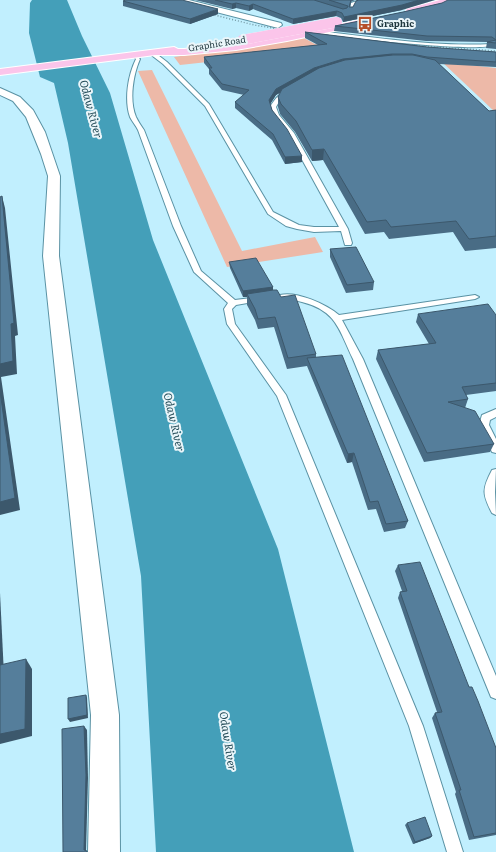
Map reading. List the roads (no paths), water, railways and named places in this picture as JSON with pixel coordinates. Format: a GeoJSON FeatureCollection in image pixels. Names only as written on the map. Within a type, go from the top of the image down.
{"type":"FeatureCollection","features":[{"type":"Feature","properties":{"kind":"main road"},"geometry":{"type":"LineString","coordinates":[[431,0],[401,10],[450,0]]}},
{"type":"Feature","properties":{"kind":"main road"},"geometry":{"type":"LineString","coordinates":[[236,36],[278,25],[368,10]]}},
{"type":"Feature","properties":{"kind":"main road"},"geometry":{"type":"LineString","coordinates":[[155,53],[204,51],[317,32],[368,10]]}},
{"type":"Feature","properties":{"kind":"main road","name":"Graphic Road"},"geometry":{"type":"LineString","coordinates":[[117,54],[135,55],[155,53],[368,10]]}},
{"type":"Feature","properties":{"kind":"main road","name":"Graphic Road"},"geometry":{"type":"LineString","coordinates":[[0,64],[14,66],[117,54],[187,42]]}},
{"type":"Feature","properties":{"kind":"main road","name":"Graphic Road"},"geometry":{"type":"LineString","coordinates":[[0,72],[14,66]]}},
{"type":"Feature","properties":{"kind":"street"},"geometry":{"type":"LineString","coordinates":[[180,0],[278,25]]}},
{"type":"Feature","properties":{"kind":"street"},"geometry":{"type":"LineString","coordinates":[[306,34],[418,48],[494,49]]}},
{"type":"Feature","properties":{"kind":"street"},"geometry":{"type":"LineString","coordinates":[[0,91],[17,99],[33,117],[52,164],[54,176],[50,256],[105,715],[104,852]]}},
{"type":"Feature","properties":{"kind":"lane"},"geometry":{"type":"LineString","coordinates":[[317,32],[387,40],[473,46],[494,49]]}},
{"type":"Feature","properties":{"kind":"lane"},"geometry":{"type":"LineString","coordinates":[[155,53],[207,105],[270,213],[283,223],[296,228],[310,230],[344,229]]}},
{"type":"Feature","properties":{"kind":"lane"},"geometry":{"type":"LineString","coordinates":[[135,55],[138,60],[134,67],[129,101],[133,117],[141,130],[177,226],[198,272],[233,303]]}},
{"type":"Feature","properties":{"kind":"lane"},"geometry":{"type":"LineString","coordinates":[[293,89],[280,97],[273,107],[276,115],[291,132],[344,229],[348,243]]}},
{"type":"Feature","properties":{"kind":"lane"},"geometry":{"type":"LineString","coordinates":[[455,852],[416,726],[281,395],[231,324],[228,309],[233,303],[273,297],[297,298],[321,308],[337,318],[358,359],[496,692]]}},
{"type":"Feature","properties":{"kind":"lane"},"geometry":{"type":"LineString","coordinates":[[337,318],[475,297]]}},
{"type":"Feature","properties":{"kind":"lane"},"geometry":{"type":"LineString","coordinates":[[496,413],[485,418],[484,425],[496,449]]}},
{"type":"Feature","properties":{"kind":"lane"},"geometry":{"type":"LineString","coordinates":[[496,473],[489,485],[488,495],[496,510]]}},
{"type":"Feature","properties":{"kind":"water","name":"Odaw River"},"geometry":{"type":"Polygon","coordinates":[[[32,0],[67,0],[82,36],[110,93],[153,240],[278,549],[354,852],[156,852],[141,576],[68,143],[54,83],[40,77],[29,33],[30,3],[32,0]]]}},
{"type":"Feature","properties":{"kind":"railway"},"geometry":{"type":"LineString","coordinates":[[203,12],[254,25],[317,35]]}},
{"type":"Feature","properties":{"kind":"railway"},"geometry":{"type":"LineString","coordinates":[[410,45],[496,51]]}},
{"type":"Feature","properties":{"kind":"place","name":"Graphic"},"geometry":{"type":"Point","coordinates":[365,24]}}]}
